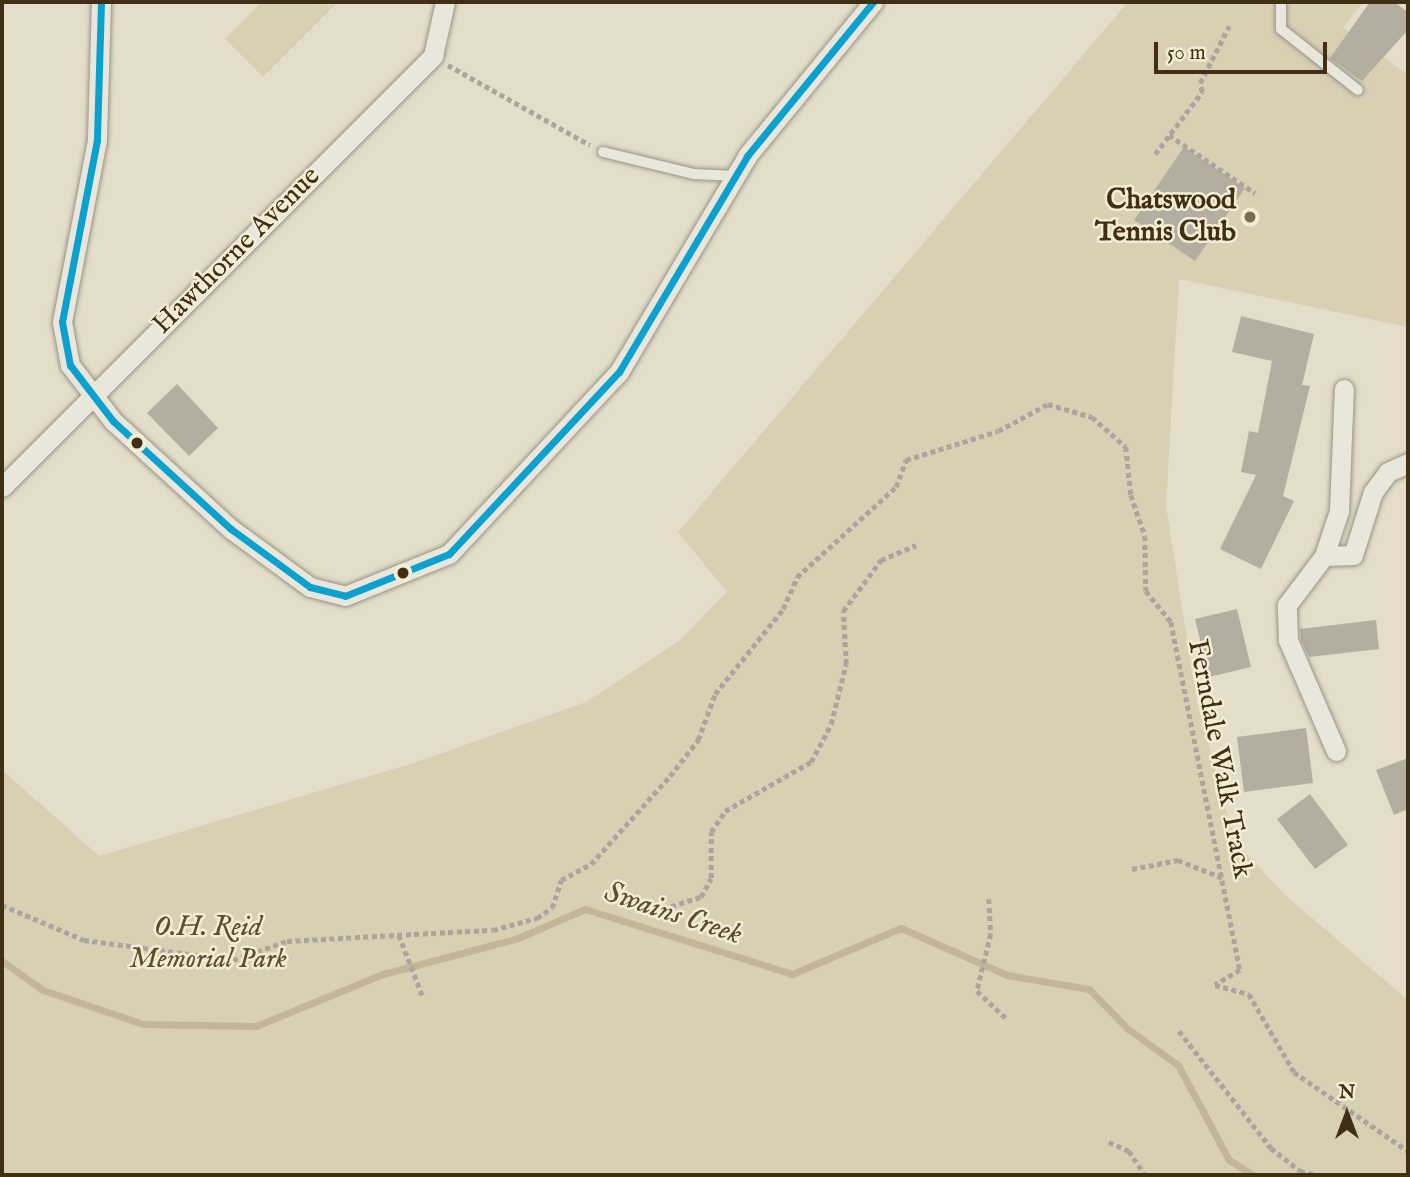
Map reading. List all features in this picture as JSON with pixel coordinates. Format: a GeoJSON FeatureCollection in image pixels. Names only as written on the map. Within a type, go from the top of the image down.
{"type":"FeatureCollection","features":[{"type":"Feature","properties":{"kind":"street"},"geometry":{"type":"LineString","coordinates":[[101,2],[97,140],[62,322],[70,365],[90,397],[212,513],[310,587],[331,595],[361,594],[449,554],[620,372],[760,137],[873,2]]}},
{"type":"Feature","properties":{"kind":"street"},"geometry":{"type":"LineString","coordinates":[[433,56],[445,2]]}},
{"type":"Feature","properties":{"kind":"street","name":"Hawthorne Avenue"},"geometry":{"type":"LineString","coordinates":[[2,486],[433,56]]}},
{"type":"Feature","properties":{"kind":"street"},"geometry":{"type":"LineString","coordinates":[[1336,751],[1288,640],[1287,605],[1324,556],[1339,511],[1344,389]]}},
{"type":"Feature","properties":{"kind":"street"},"geometry":{"type":"LineString","coordinates":[[1324,556],[1353,555],[1373,492],[1388,472],[1408,463]]}},
{"type":"Feature","properties":{"kind":"lane"},"geometry":{"type":"LineString","coordinates":[[1281,2],[1281,29],[1358,90]]}},
{"type":"Feature","properties":{"kind":"lane"},"geometry":{"type":"LineString","coordinates":[[603,152],[694,174],[736,176]]}},
{"type":"Feature","properties":{"kind":"path"},"geometry":{"type":"LineString","coordinates":[[1155,154],[1202,92],[1200,83],[1229,26]]}},
{"type":"Feature","properties":{"kind":"path"},"geometry":{"type":"LineString","coordinates":[[433,56],[603,152]]}},
{"type":"Feature","properties":{"kind":"path"},"geometry":{"type":"LineString","coordinates":[[1169,135],[1255,193]]}},
{"type":"Feature","properties":{"kind":"path","name":"Ferndale Walk Track"},"geometry":{"type":"LineString","coordinates":[[2,905],[84,940],[233,960],[287,941],[493,930],[552,908],[561,880],[591,864],[698,740],[715,694],[783,609],[797,577],[896,487],[906,460],[998,431],[1048,404],[1092,417],[1126,447],[1130,495],[1145,536],[1146,591],[1171,622],[1209,841],[1224,878],[1240,970],[1214,985],[1249,994],[1294,1072],[1408,1151]]}},
{"type":"Feature","properties":{"kind":"path"},"geometry":{"type":"LineString","coordinates":[[663,909],[702,897],[711,878],[712,832],[725,811],[811,762],[831,724],[846,664],[844,611],[881,560],[916,545]]}},
{"type":"Feature","properties":{"kind":"path"},"geometry":{"type":"LineString","coordinates":[[1132,869],[1178,860],[1224,878]]}},
{"type":"Feature","properties":{"kind":"path"},"geometry":{"type":"LineString","coordinates":[[989,899],[993,915],[987,952],[977,972],[977,991],[1006,1017]]}},
{"type":"Feature","properties":{"kind":"path"},"geometry":{"type":"LineString","coordinates":[[399,935],[423,997]]}},
{"type":"Feature","properties":{"kind":"path"},"geometry":{"type":"LineString","coordinates":[[1179,1031],[1270,1148],[1300,1171],[1318,1175]]}},
{"type":"Feature","properties":{"kind":"path"},"geometry":{"type":"LineString","coordinates":[[1109,1142],[1129,1151],[1145,1175]]}},
{"type":"Feature","properties":{"kind":"green space"},"geometry":{"type":"Polygon","coordinates":[[[262,2],[335,5],[263,77],[225,39],[262,2]]]}},
{"type":"Feature","properties":{"kind":"green space","name":"O.H. Reid Memorial Park"},"geometry":{"type":"Polygon","coordinates":[[[1128,2],[1363,2],[1343,28],[1408,75],[1408,327],[1179,279],[1166,506],[1197,702],[1235,842],[1284,894],[1408,1000],[1408,1175],[2,1175],[2,770],[99,856],[414,763],[586,702],[679,641],[727,592],[678,532],[1128,2]]]}},
{"type":"Feature","properties":{"kind":"building"},"geometry":{"type":"Polygon","coordinates":[[[1370,2],[1394,2],[1408,12],[1408,30],[1362,81],[1330,58],[1370,2]]]}},
{"type":"Feature","properties":{"kind":"building"},"geometry":{"type":"Polygon","coordinates":[[[1184,147],[1245,188],[1195,261],[1134,220],[1184,147]]]}},
{"type":"Feature","properties":{"kind":"building"},"geometry":{"type":"Polygon","coordinates":[[[1241,316],[1314,334],[1302,385],[1310,386],[1283,496],[1294,501],[1261,569],[1220,549],[1256,475],[1241,472],[1249,431],[1258,433],[1272,361],[1232,352],[1241,316]]]}},
{"type":"Feature","properties":{"kind":"building"},"geometry":{"type":"Polygon","coordinates":[[[177,384],[218,428],[189,456],[147,413],[177,384]]]}},
{"type":"Feature","properties":{"kind":"building"},"geometry":{"type":"Polygon","coordinates":[[[1237,609],[1251,667],[1209,677],[1195,619],[1237,609]]]}},
{"type":"Feature","properties":{"kind":"building"},"geometry":{"type":"Polygon","coordinates":[[[1376,620],[1379,649],[1309,657],[1301,640],[1300,629],[1376,620]]]}},
{"type":"Feature","properties":{"kind":"building"},"geometry":{"type":"Polygon","coordinates":[[[1306,728],[1313,783],[1244,792],[1237,737],[1306,728]]]}},
{"type":"Feature","properties":{"kind":"building"},"geometry":{"type":"Polygon","coordinates":[[[1408,758],[1408,809],[1394,815],[1376,770],[1408,758]]]}},
{"type":"Feature","properties":{"kind":"building"},"geometry":{"type":"Polygon","coordinates":[[[1310,794],[1348,845],[1315,869],[1277,819],[1310,794]]]}},
{"type":"Feature","properties":{"kind":"waterway","name":"Swains Creek"},"geometry":{"type":"LineString","coordinates":[[2,961],[43,990],[143,1024],[256,1026],[383,974],[518,938],[585,909],[792,974],[901,928],[1007,975],[1089,989],[1128,1029],[1178,1065],[1229,1160],[1253,1175]]}},
{"type":"Feature","properties":{"kind":"transit line"},"geometry":{"type":"LineString","coordinates":[[101,2],[97,140],[62,322],[70,365],[113,421],[231,529],[310,587],[345,596],[449,554],[619,372],[747,156],[873,2]]}},
{"type":"Feature","properties":{"kind":"place","name":"Chatswood Tennis Club"},"geometry":{"type":"Point","coordinates":[1250,217]}}]}
